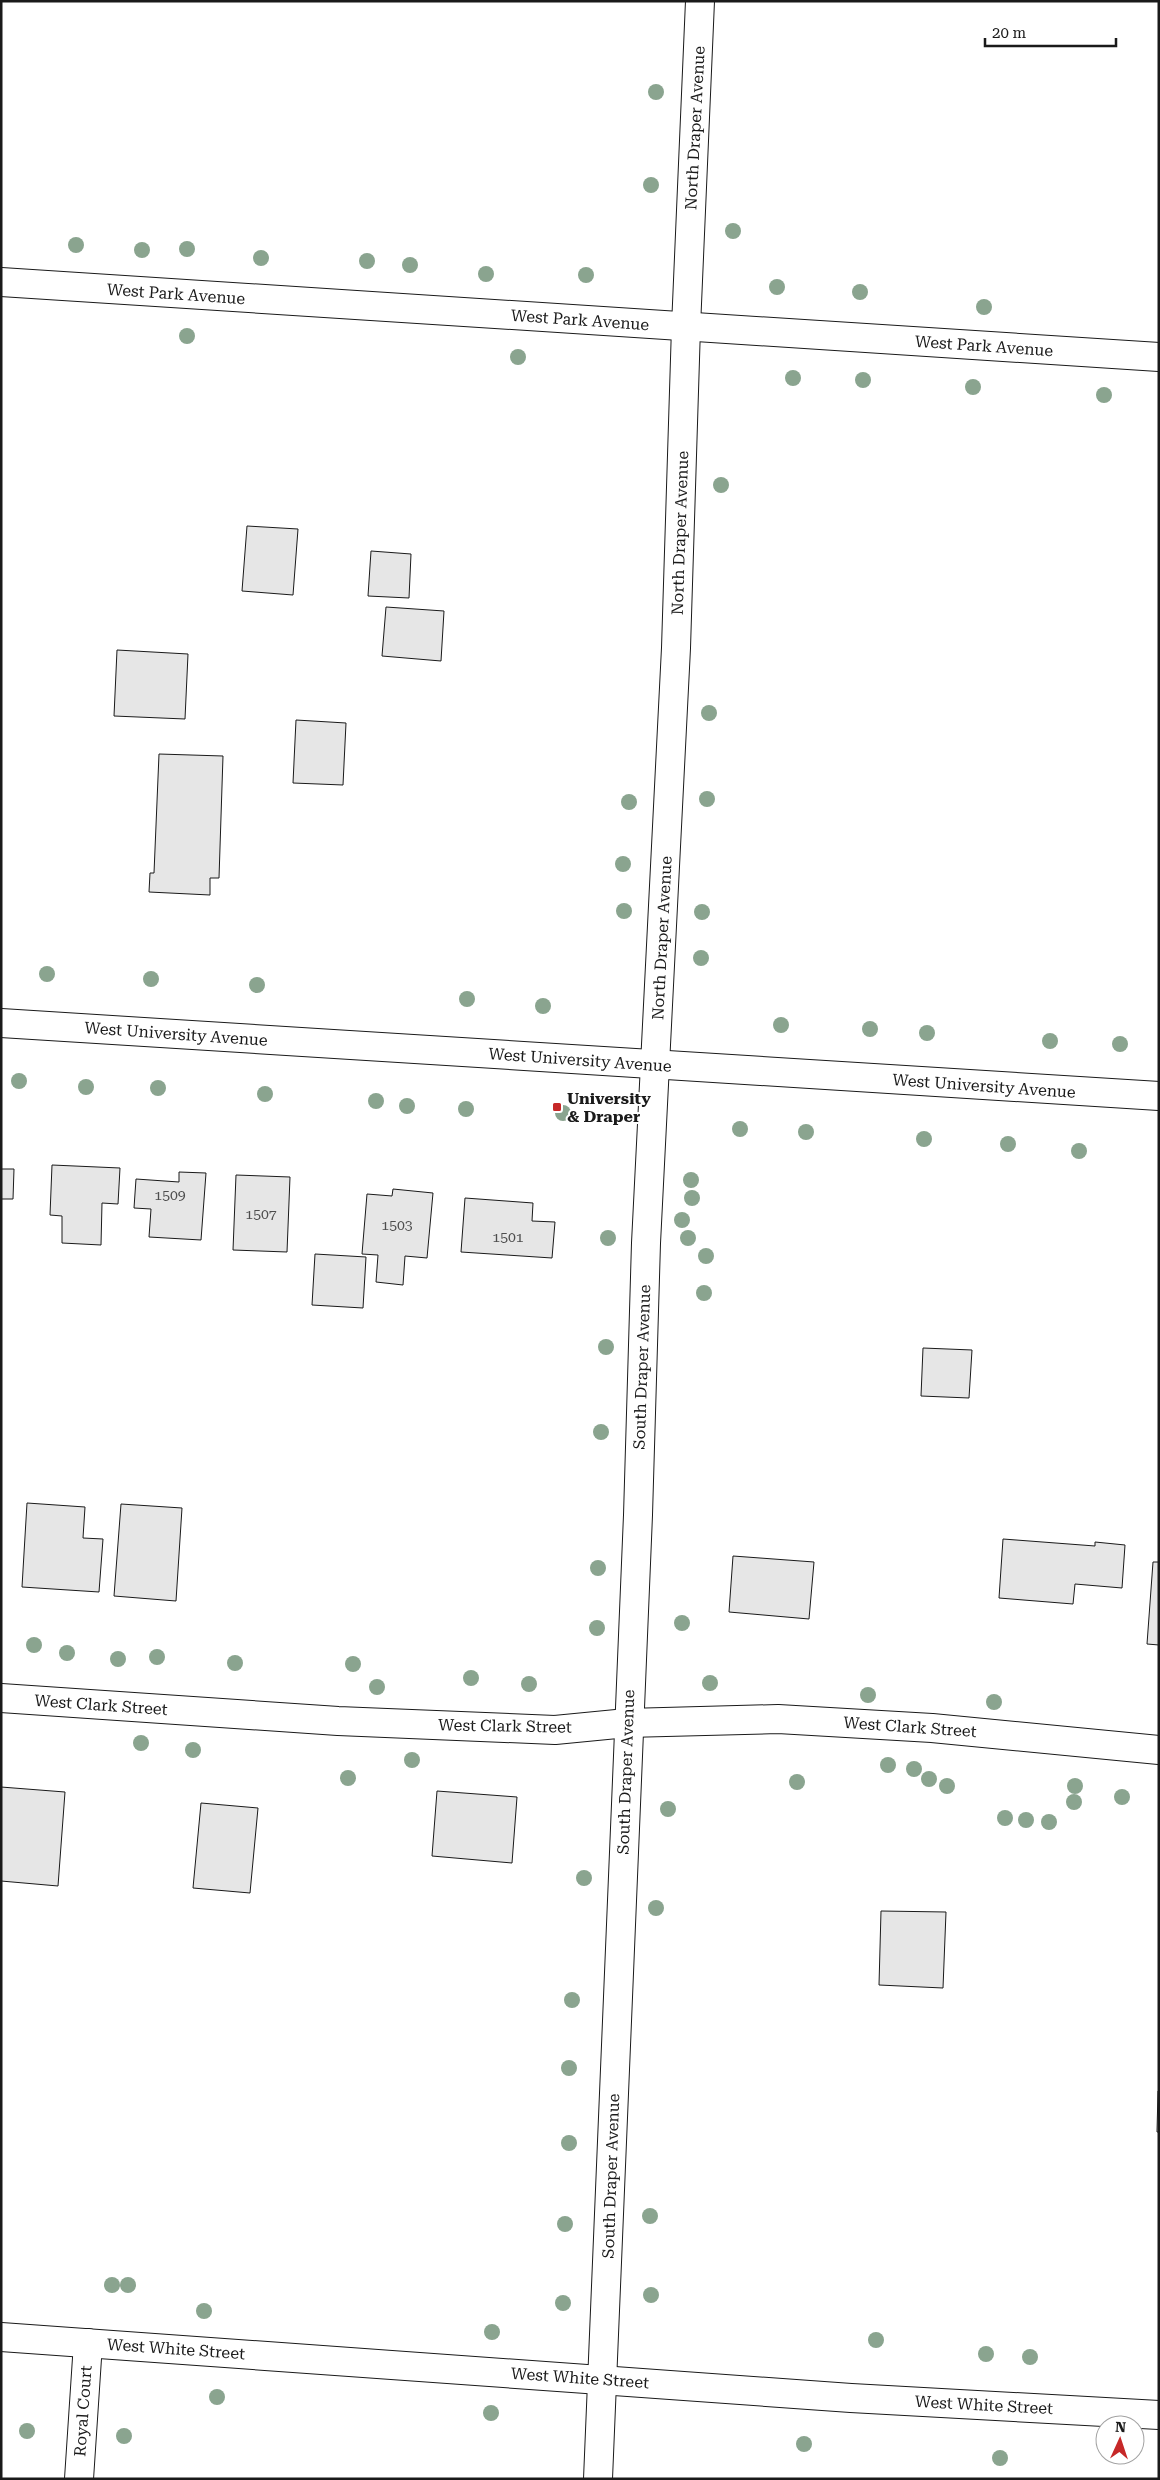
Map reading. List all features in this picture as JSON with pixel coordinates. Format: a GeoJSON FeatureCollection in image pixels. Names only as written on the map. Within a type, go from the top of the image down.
{"type":"FeatureCollection","features":[{"type":"Feature","properties":{"kind":"street","name":"North Draper Avenue"},"geometry":{"type":"LineString","coordinates":[[657,1065],[676,648],[686,327],[700,1]]}},
{"type":"Feature","properties":{"kind":"street","name":"West Park Avenue"},"geometry":{"type":"LineString","coordinates":[[1,282],[1159,357]]}},
{"type":"Feature","properties":{"kind":"street","name":"West University Avenue"},"geometry":{"type":"LineString","coordinates":[[1,1023],[1159,1096]]}},
{"type":"Feature","properties":{"kind":"street","name":"South Draper Avenue"},"geometry":{"type":"LineString","coordinates":[[598,2479],[627,1722],[638,1515],[646,1243],[657,1065]]}},
{"type":"Feature","properties":{"kind":"street","name":"West Clark Street"},"geometry":{"type":"LineString","coordinates":[[1,1698],[338,1720],[555,1730],[627,1722],[778,1719],[932,1728],[1159,1750]]}},
{"type":"Feature","properties":{"kind":"street","name":"West White Street"},"geometry":{"type":"LineString","coordinates":[[1,2337],[851,2398],[1159,2416]]}},
{"type":"Feature","properties":{"kind":"street","name":"Royal Court"},"geometry":{"type":"LineString","coordinates":[[79,2479],[88,2343]]}},
{"type":"Feature","properties":{"kind":"building"},"geometry":{"type":"Polygon","coordinates":[[[247,526],[298,529],[293,595],[242,591],[247,526]]]}},
{"type":"Feature","properties":{"kind":"building"},"geometry":{"type":"Polygon","coordinates":[[[371,551],[411,554],[409,598],[368,596],[371,551]]]}},
{"type":"Feature","properties":{"kind":"building"},"geometry":{"type":"Polygon","coordinates":[[[386,607],[444,611],[441,661],[382,656],[386,607]]]}},
{"type":"Feature","properties":{"kind":"building"},"geometry":{"type":"Polygon","coordinates":[[[117,650],[188,654],[185,719],[114,716],[117,650]]]}},
{"type":"Feature","properties":{"kind":"building"},"geometry":{"type":"Polygon","coordinates":[[[296,720],[346,723],[343,785],[293,783],[296,720]]]}},
{"type":"Feature","properties":{"kind":"building"},"geometry":{"type":"Polygon","coordinates":[[[159,754],[223,756],[219,878],[210,878],[210,895],[149,892],[150,873],[154,873],[159,754]]]}},
{"type":"Feature","properties":{"kind":"building"},"geometry":{"type":"Polygon","coordinates":[[[52,1165],[120,1168],[118,1204],[102,1203],[101,1245],[62,1243],[62,1216],[50,1215],[52,1165]]]}},
{"type":"Feature","properties":{"kind":"building"},"geometry":{"type":"Polygon","coordinates":[[[1,1169],[14,1169],[13,1199],[1,1199],[1,1169]]]}},
{"type":"Feature","properties":{"kind":"building"},"geometry":{"type":"Polygon","coordinates":[[[179,1172],[206,1173],[201,1240],[149,1237],[151,1209],[134,1208],[136,1179],[179,1182],[179,1172]]]}},
{"type":"Feature","properties":{"kind":"building"},"geometry":{"type":"Polygon","coordinates":[[[236,1175],[290,1177],[287,1252],[233,1250],[236,1175]]]}},
{"type":"Feature","properties":{"kind":"building"},"geometry":{"type":"Polygon","coordinates":[[[393,1189],[433,1193],[427,1258],[405,1256],[403,1285],[376,1282],[378,1255],[362,1254],[367,1194],[392,1196],[393,1189]]]}},
{"type":"Feature","properties":{"kind":"building"},"geometry":{"type":"Polygon","coordinates":[[[465,1198],[533,1203],[532,1221],[555,1222],[552,1258],[461,1252],[465,1198]]]}},
{"type":"Feature","properties":{"kind":"building"},"geometry":{"type":"Polygon","coordinates":[[[315,1254],[366,1257],[363,1308],[312,1305],[315,1254]]]}},
{"type":"Feature","properties":{"kind":"building"},"geometry":{"type":"Polygon","coordinates":[[[923,1348],[972,1350],[969,1398],[921,1396],[923,1348]]]}},
{"type":"Feature","properties":{"kind":"building"},"geometry":{"type":"Polygon","coordinates":[[[27,1503],[85,1507],[83,1538],[103,1539],[99,1592],[22,1587],[27,1503]]]}},
{"type":"Feature","properties":{"kind":"building"},"geometry":{"type":"Polygon","coordinates":[[[121,1504],[182,1508],[176,1601],[114,1596],[121,1504]]]}},
{"type":"Feature","properties":{"kind":"building"},"geometry":{"type":"Polygon","coordinates":[[[1003,1539],[1095,1546],[1095,1542],[1125,1545],[1122,1588],[1075,1584],[1073,1604],[999,1598],[1003,1539]]]}},
{"type":"Feature","properties":{"kind":"building"},"geometry":{"type":"Polygon","coordinates":[[[733,1556],[814,1562],[809,1619],[729,1612],[733,1556]]]}},
{"type":"Feature","properties":{"kind":"building"},"geometry":{"type":"Polygon","coordinates":[[[1153,1562],[1159,1562],[1159,1645],[1147,1644],[1153,1562]]]}},
{"type":"Feature","properties":{"kind":"building"},"geometry":{"type":"Polygon","coordinates":[[[1,1787],[65,1792],[58,1886],[1,1881],[1,1787]]]}},
{"type":"Feature","properties":{"kind":"building"},"geometry":{"type":"Polygon","coordinates":[[[437,1791],[517,1797],[512,1863],[432,1856],[437,1791]]]}},
{"type":"Feature","properties":{"kind":"building"},"geometry":{"type":"Polygon","coordinates":[[[201,1803],[258,1808],[250,1893],[193,1888],[201,1803]]]}},
{"type":"Feature","properties":{"kind":"building"},"geometry":{"type":"Polygon","coordinates":[[[881,1911],[946,1912],[943,1988],[879,1985],[881,1911]]]}},
{"type":"Feature","properties":{"kind":"building"},"geometry":{"type":"Polygon","coordinates":[[[1158,2091],[1159,2132],[1157,2132],[1158,2091]]]}},
{"type":"Feature","properties":{"kind":"place","name":"University & Draper"},"geometry":{"type":"Point","coordinates":[557,1107]}}]}
